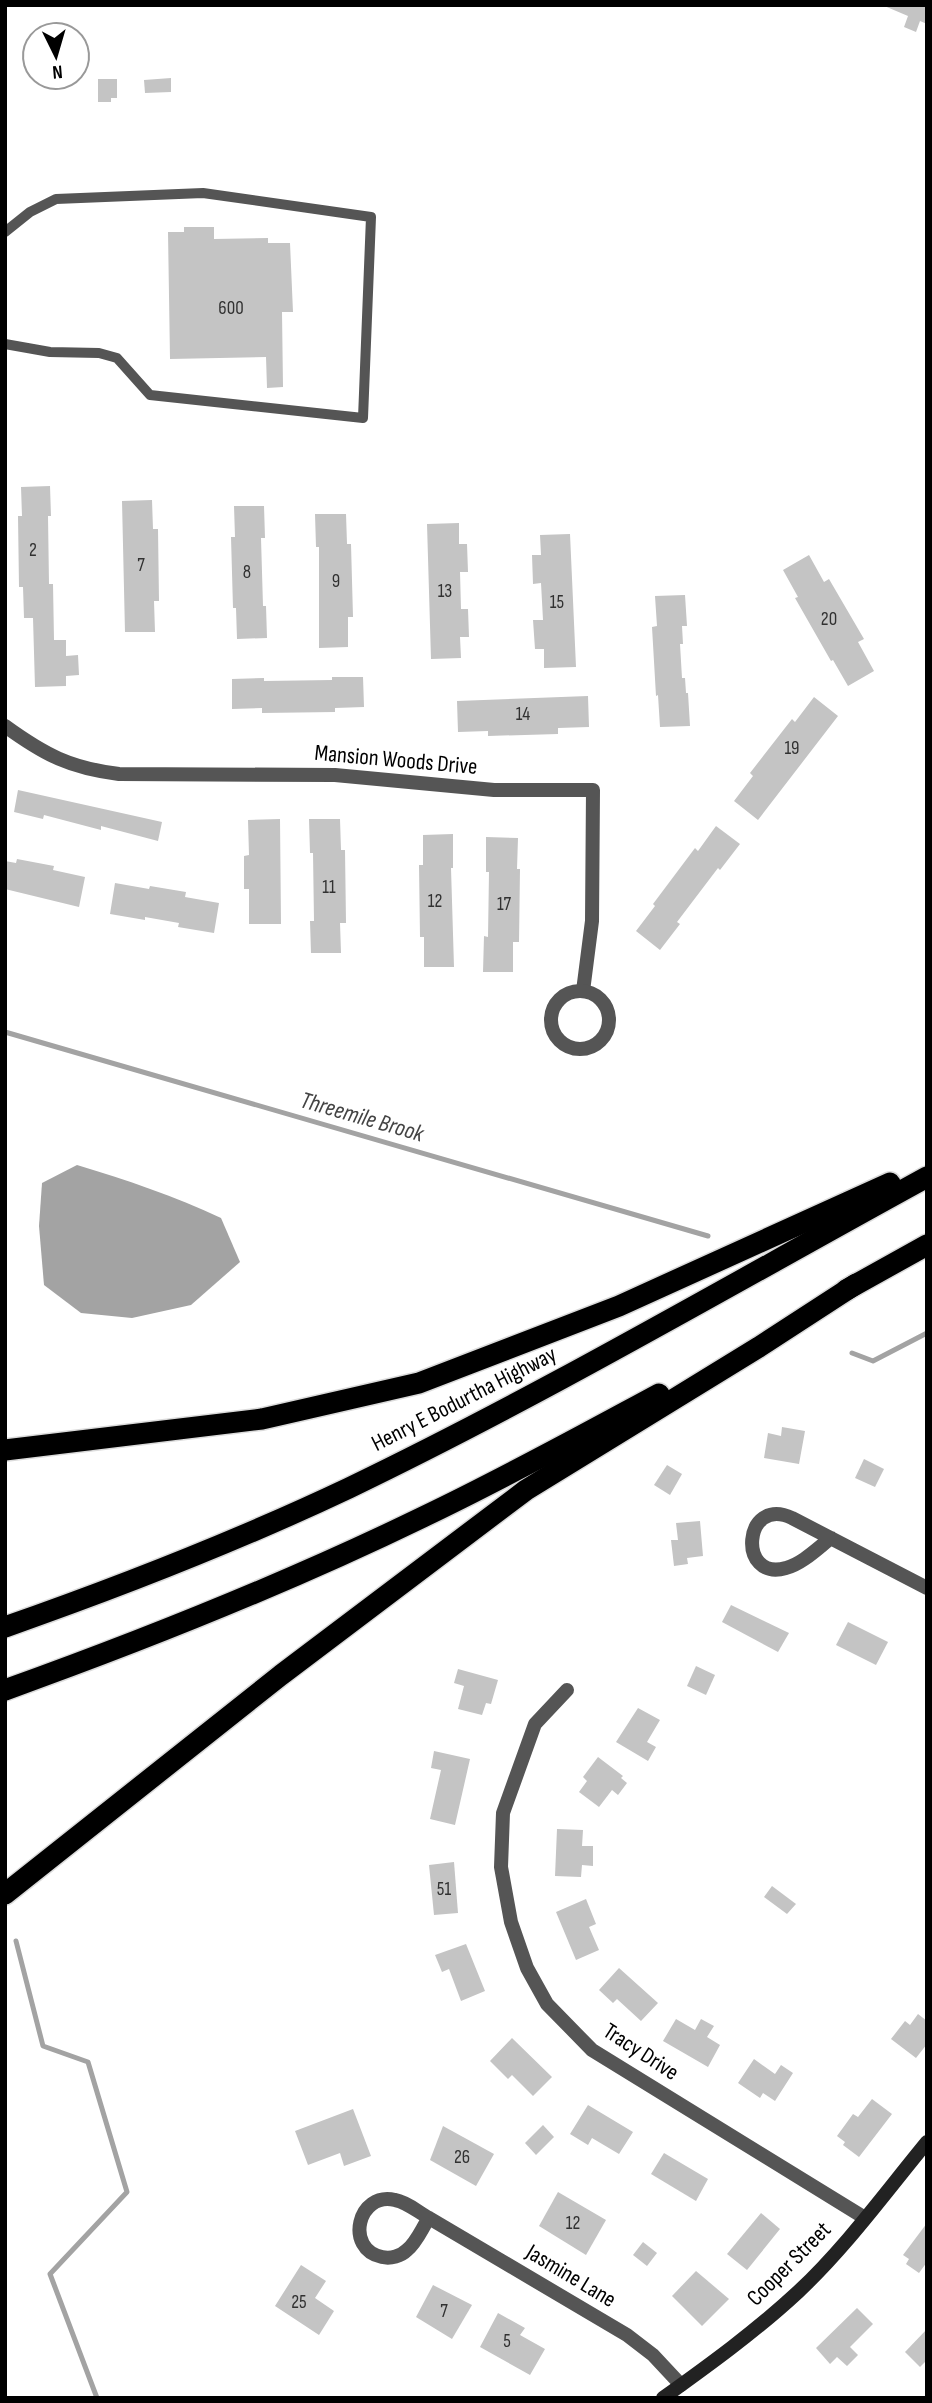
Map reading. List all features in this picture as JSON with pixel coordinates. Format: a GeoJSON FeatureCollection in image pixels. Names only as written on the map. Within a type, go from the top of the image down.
{"type":"FeatureCollection","features":[{"type":"Feature","properties":{"kind":"highway"},"geometry":{"type":"LineString","coordinates":[[5,1450],[262,1419],[419,1383],[619,1306],[927,1166]]}},
{"type":"Feature","properties":{"kind":"highway","name":"Henry E Bodurtha Highway"},"geometry":{"type":"LineString","coordinates":[[5,1627],[167,1567],[370,1477],[524,1400],[927,1177]]}},
{"type":"Feature","properties":{"kind":"highway"},"geometry":{"type":"LineString","coordinates":[[5,1690],[110,1652],[244,1598],[424,1517],[541,1457],[927,1245]]}},
{"type":"Feature","properties":{"kind":"highway"},"geometry":{"type":"LineString","coordinates":[[10,1889],[281,1675],[526,1490],[856,1284]]}},
{"type":"Feature","properties":{"kind":"street","name":"Mansion Woods Drive"},"geometry":{"type":"LineString","coordinates":[[5,726],[36,749],[54,758],[95,771],[119,774],[335,775],[494,790],[593,790],[592,921],[583,991]]}},
{"type":"Feature","properties":{"kind":"street"},"geometry":{"type":"LineString","coordinates":[[583,991],[600,998],[607,1009],[609,1020],[606,1032],[599,1042],[588,1048],[576,1048],[565,1044],[556,1036],[551,1019],[554,1007],[561,998],[572,992],[583,991]]}},
{"type":"Feature","properties":{"kind":"street"},"geometry":{"type":"LineString","coordinates":[[831,1538],[792,1566],[781,1569],[769,1568],[759,1562],[751,1547],[751,1536],[756,1525],[776,1514],[787,1516],[831,1538],[927,1588]]}},
{"type":"Feature","properties":{"kind":"street","name":"Tracy Drive"},"geometry":{"type":"LineString","coordinates":[[567,1690],[535,1724],[503,1813],[501,1867],[511,1922],[527,1968],[547,2004],[592,2049],[865,2218]]}},
{"type":"Feature","properties":{"kind":"street","name":"Cooper Street"},"geometry":{"type":"LineString","coordinates":[[663,2398],[754,2330],[799,2290],[865,2218],[927,2142]]}},
{"type":"Feature","properties":{"kind":"street","name":"Jasmine Lane"},"geometry":{"type":"LineString","coordinates":[[429,2218],[410,2248],[394,2257],[372,2253],[359,2235],[363,2212],[371,2204],[381,2199],[398,2200],[429,2218],[627,2335],[653,2355],[681,2385]]}},
{"type":"Feature","properties":{"kind":"lane"},"geometry":{"type":"LineString","coordinates":[[5,232],[30,212],[56,199],[204,193],[371,217],[363,418],[150,395],[117,358],[99,353],[50,352],[5,344]]}},
{"type":"Feature","properties":{"kind":"shaded area"},"geometry":{"type":"Polygon","coordinates":[[[77,1165],[150,1189],[221,1218],[240,1262],[191,1305],[132,1318],[81,1313],[44,1285],[39,1226],[42,1183],[77,1165]]]}},
{"type":"Feature","properties":{"kind":"building"},"geometry":{"type":"Polygon","coordinates":[[[882,5],[927,5],[927,24],[920,21],[916,32],[904,27],[908,16],[882,5]]]}},
{"type":"Feature","properties":{"kind":"building"},"geometry":{"type":"Polygon","coordinates":[[[171,78],[171,92],[145,93],[144,80],[171,78]]]}},
{"type":"Feature","properties":{"kind":"building"},"geometry":{"type":"Polygon","coordinates":[[[98,79],[117,79],[117,98],[111,98],[111,102],[98,102],[98,79]]]}},
{"type":"Feature","properties":{"kind":"building"},"geometry":{"type":"Polygon","coordinates":[[[184,227],[214,227],[214,239],[268,238],[268,243],[290,243],[293,312],[282,312],[283,387],[267,388],[266,357],[170,359],[168,232],[184,232],[184,227]]]}},
{"type":"Feature","properties":{"kind":"building"},"geometry":{"type":"Polygon","coordinates":[[[50,486],[49,584],[53,584],[54,640],[66,640],[66,656],[78,655],[79,675],[66,676],[66,686],[35,687],[33,618],[24,618],[23,587],[19,587],[18,516],[22,516],[21,487],[50,486]]]}},
{"type":"Feature","properties":{"kind":"building"},"geometry":{"type":"Polygon","coordinates":[[[152,500],[153,529],[158,529],[159,601],[154,601],[155,632],[125,632],[122,501],[152,500]]]}},
{"type":"Feature","properties":{"kind":"building"},"geometry":{"type":"Polygon","coordinates":[[[234,506],[264,506],[265,538],[261,538],[267,638],[237,639],[236,608],[233,608],[231,537],[235,537],[234,506]]]}},
{"type":"Feature","properties":{"kind":"building"},"geometry":{"type":"Polygon","coordinates":[[[315,514],[346,514],[347,544],[351,544],[353,617],[348,617],[348,647],[319,648],[319,547],[316,547],[315,514]]]}},
{"type":"Feature","properties":{"kind":"building"},"geometry":{"type":"Polygon","coordinates":[[[459,523],[459,544],[467,544],[468,572],[460,572],[461,609],[468,609],[469,637],[460,637],[461,658],[431,659],[427,524],[459,523]]]}},
{"type":"Feature","properties":{"kind":"building"},"geometry":{"type":"Polygon","coordinates":[[[570,534],[576,667],[544,668],[544,649],[535,649],[533,620],[543,620],[541,583],[533,584],[532,555],[541,555],[540,535],[570,534]]]}},
{"type":"Feature","properties":{"kind":"building"},"geometry":{"type":"Polygon","coordinates":[[[809,555],[824,582],[829,579],[864,639],[858,642],[874,671],[848,686],[795,598],[798,597],[783,570],[809,555]]]}},
{"type":"Feature","properties":{"kind":"building"},"geometry":{"type":"Polygon","coordinates":[[[685,595],[687,626],[682,626],[683,644],[680,644],[682,678],[685,678],[688,693],[690,726],[660,727],[652,627],[657,626],[655,596],[685,595]]]}},
{"type":"Feature","properties":{"kind":"building"},"geometry":{"type":"Polygon","coordinates":[[[332,677],[363,677],[364,707],[335,708],[335,712],[262,713],[262,708],[232,709],[232,679],[332,680],[332,677]]]}},
{"type":"Feature","properties":{"kind":"building"},"geometry":{"type":"Polygon","coordinates":[[[588,696],[589,727],[558,728],[558,734],[488,736],[488,731],[458,732],[457,701],[588,696]]]}},
{"type":"Feature","properties":{"kind":"building"},"geometry":{"type":"Polygon","coordinates":[[[814,697],[838,716],[758,820],[734,801],[753,776],[750,773],[792,719],[795,722],[814,697]]]}},
{"type":"Feature","properties":{"kind":"building"},"geometry":{"type":"Polygon","coordinates":[[[18,790],[162,822],[158,841],[101,826],[101,830],[44,815],[43,819],[14,812],[18,790]]]}},
{"type":"Feature","properties":{"kind":"building"},"geometry":{"type":"Polygon","coordinates":[[[280,819],[281,924],[249,924],[249,889],[244,889],[244,856],[249,855],[248,820],[280,819]]]}},
{"type":"Feature","properties":{"kind":"building"},"geometry":{"type":"Polygon","coordinates":[[[309,819],[340,819],[341,850],[345,850],[346,923],[340,923],[341,953],[311,953],[310,921],[314,921],[313,853],[310,853],[309,819]]]}},
{"type":"Feature","properties":{"kind":"building"},"geometry":{"type":"Polygon","coordinates":[[[716,826],[740,844],[677,922],[680,924],[660,950],[636,931],[695,848],[698,851],[716,826]]]}},
{"type":"Feature","properties":{"kind":"building"},"geometry":{"type":"Polygon","coordinates":[[[453,834],[451,868],[454,967],[424,967],[424,937],[420,937],[419,865],[423,865],[423,835],[453,834]]]}},
{"type":"Feature","properties":{"kind":"building"},"geometry":{"type":"Polygon","coordinates":[[[486,837],[518,838],[519,942],[513,942],[513,972],[483,972],[484,936],[488,937],[489,872],[486,872],[486,837]]]}},
{"type":"Feature","properties":{"kind":"building"},"geometry":{"type":"Polygon","coordinates":[[[17,859],[54,866],[53,870],[85,877],[79,907],[5,889],[5,861],[16,863],[17,859]]]}},
{"type":"Feature","properties":{"kind":"building"},"geometry":{"type":"Polygon","coordinates":[[[115,883],[186,892],[185,897],[219,903],[214,933],[178,927],[179,923],[110,914],[115,883]]]}},
{"type":"Feature","properties":{"kind":"building"},"geometry":{"type":"Polygon","coordinates":[[[782,1427],[805,1431],[799,1464],[764,1458],[768,1433],[781,1436],[782,1427]]]}},
{"type":"Feature","properties":{"kind":"building"},"geometry":{"type":"Polygon","coordinates":[[[864,1459],[884,1469],[875,1487],[855,1478],[864,1459]]]}},
{"type":"Feature","properties":{"kind":"building"},"geometry":{"type":"Polygon","coordinates":[[[667,1465],[682,1474],[670,1495],[654,1485],[667,1465]]]}},
{"type":"Feature","properties":{"kind":"building"},"geometry":{"type":"Polygon","coordinates":[[[700,1521],[703,1556],[687,1558],[688,1564],[674,1566],[671,1540],[678,1540],[676,1523],[700,1521]]]}},
{"type":"Feature","properties":{"kind":"building"},"geometry":{"type":"Polygon","coordinates":[[[731,1605],[789,1633],[778,1652],[722,1622],[731,1605]]]}},
{"type":"Feature","properties":{"kind":"building"},"geometry":{"type":"Polygon","coordinates":[[[848,1622],[888,1642],[876,1665],[836,1645],[848,1622]]]}},
{"type":"Feature","properties":{"kind":"building"},"geometry":{"type":"Polygon","coordinates":[[[696,1666],[715,1675],[706,1695],[687,1686],[696,1666]]]}},
{"type":"Feature","properties":{"kind":"building"},"geometry":{"type":"Polygon","coordinates":[[[458,1669],[498,1680],[491,1704],[486,1703],[482,1715],[458,1709],[464,1686],[454,1683],[458,1669]]]}},
{"type":"Feature","properties":{"kind":"building"},"geometry":{"type":"Polygon","coordinates":[[[638,1708],[660,1720],[647,1742],[656,1747],[648,1761],[616,1742],[638,1708]]]}},
{"type":"Feature","properties":{"kind":"building"},"geometry":{"type":"Polygon","coordinates":[[[434,1751],[470,1759],[455,1825],[430,1819],[441,1770],[431,1768],[434,1751]]]}},
{"type":"Feature","properties":{"kind":"building"},"geometry":{"type":"Polygon","coordinates":[[[598,1757],[623,1776],[621,1778],[627,1783],[618,1795],[612,1790],[599,1807],[579,1792],[587,1781],[583,1777],[598,1757]]]}},
{"type":"Feature","properties":{"kind":"building"},"geometry":{"type":"Polygon","coordinates":[[[557,1829],[583,1830],[582,1846],[593,1846],[593,1866],[582,1865],[581,1877],[555,1876],[557,1829]]]}},
{"type":"Feature","properties":{"kind":"building"},"geometry":{"type":"Polygon","coordinates":[[[454,1862],[458,1913],[434,1915],[429,1865],[454,1862]]]}},
{"type":"Feature","properties":{"kind":"building"},"geometry":{"type":"Polygon","coordinates":[[[772,1886],[796,1904],[787,1914],[764,1897],[772,1886]]]}},
{"type":"Feature","properties":{"kind":"building"},"geometry":{"type":"Polygon","coordinates":[[[586,1899],[596,1924],[589,1927],[599,1950],[576,1960],[556,1912],[586,1899]]]}},
{"type":"Feature","properties":{"kind":"building"},"geometry":{"type":"Polygon","coordinates":[[[466,1944],[485,1991],[461,2001],[449,1969],[442,1972],[435,1955],[466,1944]]]}},
{"type":"Feature","properties":{"kind":"building"},"geometry":{"type":"Polygon","coordinates":[[[619,1968],[658,2003],[641,2021],[617,1999],[613,2003],[599,1990],[619,1968]]]}},
{"type":"Feature","properties":{"kind":"building"},"geometry":{"type":"Polygon","coordinates":[[[918,2014],[927,2021],[927,2044],[916,2058],[891,2039],[905,2021],[910,2025],[918,2014]]]}},
{"type":"Feature","properties":{"kind":"building"},"geometry":{"type":"Polygon","coordinates":[[[676,2019],[695,2030],[701,2019],[714,2026],[707,2037],[720,2045],[708,2067],[663,2041],[676,2019]]]}},
{"type":"Feature","properties":{"kind":"building"},"geometry":{"type":"Polygon","coordinates":[[[512,2038],[552,2077],[533,2096],[512,2075],[508,2079],[490,2061],[512,2038]]]}},
{"type":"Feature","properties":{"kind":"building"},"geometry":{"type":"Polygon","coordinates":[[[754,2059],[775,2074],[781,2065],[793,2073],[775,2101],[763,2093],[760,2098],[738,2083],[754,2059]]]}},
{"type":"Feature","properties":{"kind":"building"},"geometry":{"type":"Polygon","coordinates":[[[872,2099],[892,2114],[859,2157],[843,2145],[845,2142],[837,2136],[853,2114],[858,2117],[872,2099]]]}},
{"type":"Feature","properties":{"kind":"building"},"geometry":{"type":"Polygon","coordinates":[[[588,2105],[633,2132],[619,2154],[592,2138],[588,2145],[570,2134],[588,2105]]]}},
{"type":"Feature","properties":{"kind":"building"},"geometry":{"type":"Polygon","coordinates":[[[353,2109],[371,2156],[344,2166],[340,2153],[308,2165],[295,2131],[353,2109]]]}},
{"type":"Feature","properties":{"kind":"building"},"geometry":{"type":"Polygon","coordinates":[[[543,2125],[554,2137],[536,2155],[525,2143],[543,2125]]]}},
{"type":"Feature","properties":{"kind":"building"},"geometry":{"type":"Polygon","coordinates":[[[443,2126],[494,2154],[476,2186],[430,2160],[443,2126]]]}},
{"type":"Feature","properties":{"kind":"building"},"geometry":{"type":"Polygon","coordinates":[[[664,2153],[708,2179],[696,2201],[651,2174],[664,2153]]]}},
{"type":"Feature","properties":{"kind":"building"},"geometry":{"type":"Polygon","coordinates":[[[558,2192],[606,2220],[586,2255],[539,2226],[558,2192]]]}},
{"type":"Feature","properties":{"kind":"building"},"geometry":{"type":"Polygon","coordinates":[[[761,2213],[780,2229],[747,2270],[727,2254],[761,2213]]]}},
{"type":"Feature","properties":{"kind":"building"},"geometry":{"type":"Polygon","coordinates":[[[927,2223],[927,2262],[919,2273],[906,2264],[909,2259],[903,2255],[927,2223]]]}},
{"type":"Feature","properties":{"kind":"building"},"geometry":{"type":"Polygon","coordinates":[[[643,2242],[657,2253],[647,2266],[633,2255],[643,2242]]]}},
{"type":"Feature","properties":{"kind":"building"},"geometry":{"type":"Polygon","coordinates":[[[301,2265],[326,2281],[315,2298],[334,2311],[319,2335],[275,2306],[301,2265]]]}},
{"type":"Feature","properties":{"kind":"building"},"geometry":{"type":"Polygon","coordinates":[[[696,2271],[729,2299],[702,2326],[672,2296],[696,2271]]]}},
{"type":"Feature","properties":{"kind":"building"},"geometry":{"type":"Polygon","coordinates":[[[433,2285],[472,2305],[452,2339],[416,2317],[433,2285]]]}},
{"type":"Feature","properties":{"kind":"building"},"geometry":{"type":"Polygon","coordinates":[[[857,2308],[873,2324],[850,2347],[858,2355],[847,2366],[837,2357],[830,2364],[816,2348],[857,2308]]]}},
{"type":"Feature","properties":{"kind":"building"},"geometry":{"type":"Polygon","coordinates":[[[498,2313],[525,2328],[520,2335],[545,2349],[530,2375],[480,2347],[498,2313]]]}},
{"type":"Feature","properties":{"kind":"building"},"geometry":{"type":"Polygon","coordinates":[[[927,2329],[927,2360],[920,2367],[905,2352],[927,2329]]]}},
{"type":"Feature","properties":{"kind":"waterway","name":"Threemile Brook"},"geometry":{"type":"LineString","coordinates":[[5,1032],[708,1236]]}},
{"type":"Feature","properties":{"kind":"waterway","name":"Threemile Brook"},"geometry":{"type":"LineString","coordinates":[[852,1353],[873,1361],[927,1333]]}},
{"type":"Feature","properties":{"kind":"waterway"},"geometry":{"type":"LineString","coordinates":[[16,1941],[43,2046],[88,2062],[127,2192],[50,2274],[97,2398]]}}]}
